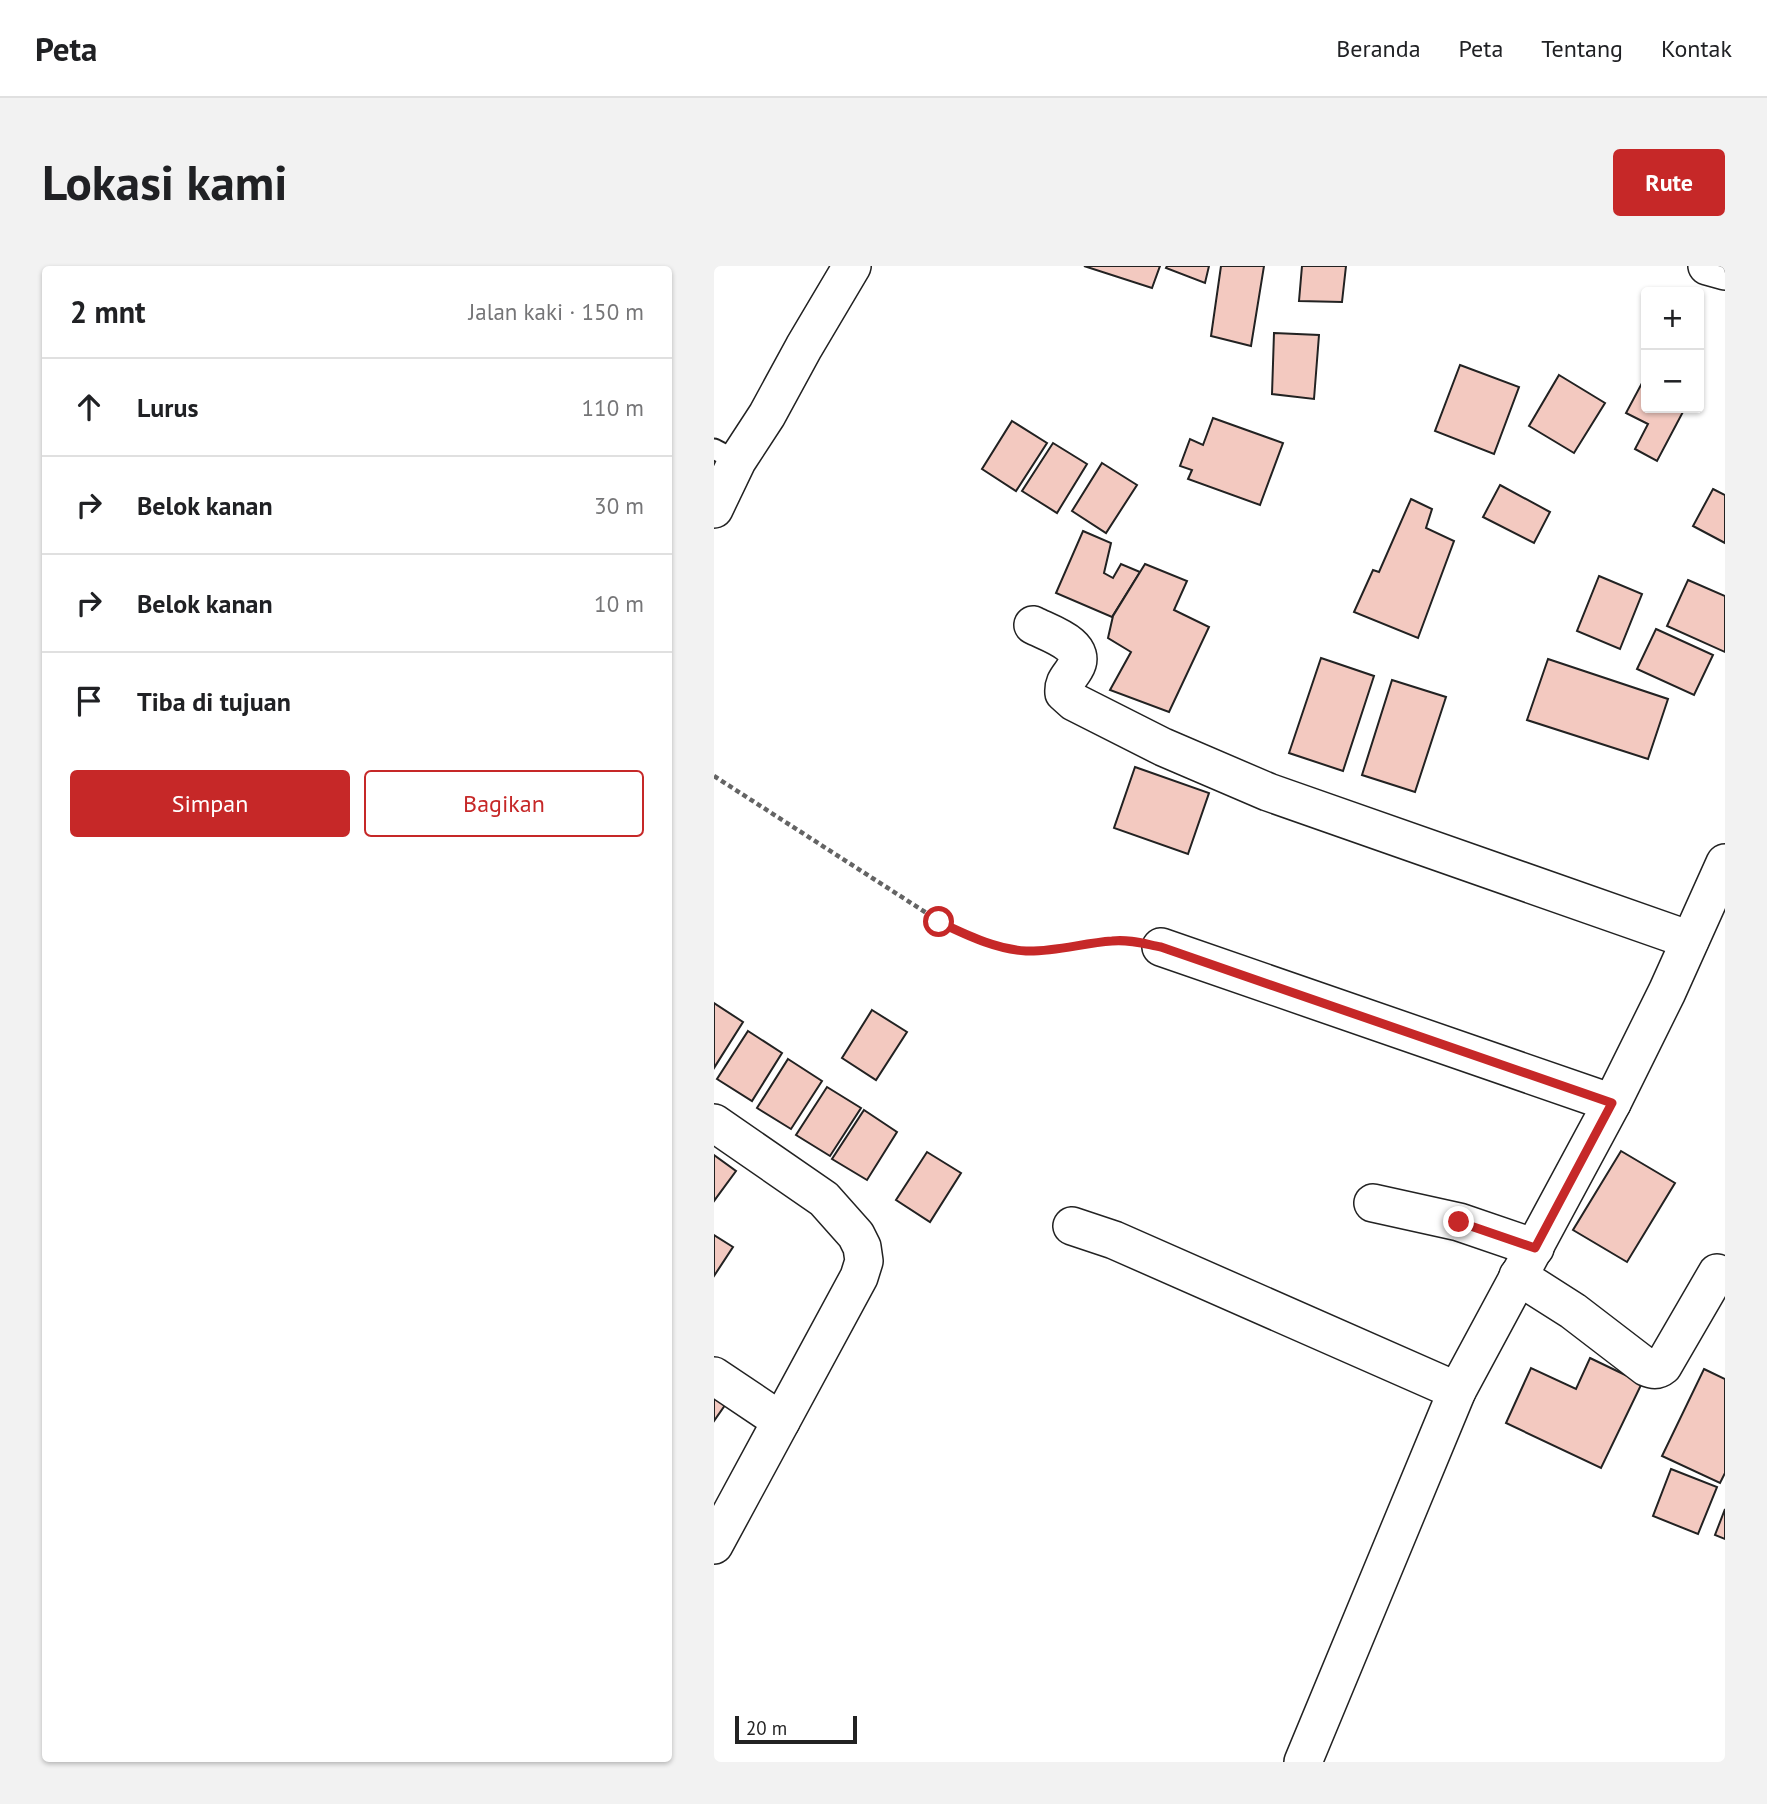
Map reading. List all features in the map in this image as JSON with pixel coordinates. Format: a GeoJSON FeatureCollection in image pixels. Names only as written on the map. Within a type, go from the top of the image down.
{"type":"FeatureCollection","features":[{"type":"Feature","properties":{"kind":"street"},"geometry":{"type":"LineString","coordinates":[[714,509],[725,455],[766,415],[852,266]]}},
{"type":"Feature","properties":{"kind":"street"},"geometry":{"type":"LineString","coordinates":[[1707,266],[1725,271]]}},
{"type":"Feature","properties":{"kind":"street"},"geometry":{"type":"LineString","coordinates":[[1033,625],[1071,644],[1078,653],[1078,664],[1064,683],[1064,693],[1068,697],[1163,747],[1268,792],[1690,940]]}},
{"type":"Feature","properties":{"kind":"street"},"geometry":{"type":"LineString","coordinates":[[1303,1762],[1457,1391],[1612,1103],[1667,992],[1725,863]]}},
{"type":"Feature","properties":{"kind":"street"},"geometry":{"type":"LineString","coordinates":[[1161,947],[1612,1103]]}},
{"type":"Feature","properties":{"kind":"street"},"geometry":{"type":"LineString","coordinates":[[714,1123],[824,1199],[856,1235],[864,1261],[859,1277],[714,1545]]}},
{"type":"Feature","properties":{"kind":"street"},"geometry":{"type":"LineString","coordinates":[[1373,1203],[1459,1222],[1526,1262],[1573,1311],[1646,1367],[1654,1370],[1663,1366],[1717,1273]]}},
{"type":"Feature","properties":{"kind":"street"},"geometry":{"type":"LineString","coordinates":[[1072,1226],[1114,1240],[1457,1391]]}},
{"type":"Feature","properties":{"kind":"street"},"geometry":{"type":"LineString","coordinates":[[714,1376],[781,1421]]}},
{"type":"Feature","properties":{"kind":"path"},"geometry":{"type":"LineString","coordinates":[[714,776],[939,922],[971,937],[996,946],[1026,951],[1113,940],[1161,947]]}},
{"type":"Feature","properties":{"kind":"building"},"geometry":{"type":"Polygon","coordinates":[[[1084,266],[1160,266],[1152,288],[1084,266]]]}},
{"type":"Feature","properties":{"kind":"building"},"geometry":{"type":"Polygon","coordinates":[[[1209,266],[1205,283],[1166,268],[1209,266]]]}},
{"type":"Feature","properties":{"kind":"building"},"geometry":{"type":"Polygon","coordinates":[[[1221,266],[1264,266],[1251,346],[1211,336],[1221,266]]]}},
{"type":"Feature","properties":{"kind":"building"},"geometry":{"type":"Polygon","coordinates":[[[1302,266],[1346,266],[1342,302],[1299,301],[1302,266]]]}},
{"type":"Feature","properties":{"kind":"building"},"geometry":{"type":"Polygon","coordinates":[[[1274,333],[1319,335],[1314,399],[1272,394],[1274,333]]]}},
{"type":"Feature","properties":{"kind":"building"},"geometry":{"type":"Polygon","coordinates":[[[1460,365],[1519,387],[1494,454],[1435,431],[1460,365]]]}},
{"type":"Feature","properties":{"kind":"building"},"geometry":{"type":"Polygon","coordinates":[[[1559,375],[1605,403],[1574,453],[1529,426],[1559,375]]]}},
{"type":"Feature","properties":{"kind":"building"},"geometry":{"type":"Polygon","coordinates":[[[1641,385],[1641,413],[1682,413],[1657,461],[1635,449],[1648,424],[1626,413],[1641,385]]]}},
{"type":"Feature","properties":{"kind":"building"},"geometry":{"type":"Polygon","coordinates":[[[1213,418],[1283,443],[1260,505],[1188,479],[1192,470],[1180,466],[1190,439],[1203,445],[1213,418]]]}},
{"type":"Feature","properties":{"kind":"building"},"geometry":{"type":"Polygon","coordinates":[[[1012,421],[1047,443],[1016,491],[982,469],[1012,421]]]}},
{"type":"Feature","properties":{"kind":"building"},"geometry":{"type":"Polygon","coordinates":[[[1053,443],[1087,464],[1057,513],[1022,491],[1053,443]]]}},
{"type":"Feature","properties":{"kind":"building"},"geometry":{"type":"Polygon","coordinates":[[[1102,463],[1137,485],[1106,533],[1072,511],[1102,463]]]}},
{"type":"Feature","properties":{"kind":"building"},"geometry":{"type":"Polygon","coordinates":[[[1500,485],[1550,512],[1534,543],[1483,517],[1500,485]]]}},
{"type":"Feature","properties":{"kind":"building"},"geometry":{"type":"Polygon","coordinates":[[[1713,489],[1725,495],[1725,543],[1693,526],[1713,489]]]}},
{"type":"Feature","properties":{"kind":"building"},"geometry":{"type":"Polygon","coordinates":[[[1411,499],[1432,509],[1426,528],[1454,541],[1418,638],[1354,612],[1373,570],[1379,572],[1411,499]]]}},
{"type":"Feature","properties":{"kind":"building"},"geometry":{"type":"Polygon","coordinates":[[[1083,531],[1111,543],[1104,573],[1113,578],[1121,564],[1140,572],[1112,617],[1056,593],[1083,531]]]}},
{"type":"Feature","properties":{"kind":"building"},"geometry":{"type":"Polygon","coordinates":[[[1145,564],[1187,581],[1174,610],[1209,627],[1169,712],[1110,690],[1131,652],[1108,638],[1113,616],[1145,564]]]}},
{"type":"Feature","properties":{"kind":"building"},"geometry":{"type":"Polygon","coordinates":[[[1599,576],[1642,594],[1620,649],[1577,631],[1599,576]]]}},
{"type":"Feature","properties":{"kind":"building"},"geometry":{"type":"Polygon","coordinates":[[[1688,580],[1725,596],[1725,652],[1667,626],[1688,580]]]}},
{"type":"Feature","properties":{"kind":"building"},"geometry":{"type":"Polygon","coordinates":[[[1656,629],[1713,655],[1694,695],[1637,669],[1656,629]]]}},
{"type":"Feature","properties":{"kind":"building"},"geometry":{"type":"Polygon","coordinates":[[[1321,658],[1374,676],[1343,771],[1289,753],[1321,658]]]}},
{"type":"Feature","properties":{"kind":"building"},"geometry":{"type":"Polygon","coordinates":[[[1548,659],[1668,699],[1648,759],[1527,720],[1548,659]]]}},
{"type":"Feature","properties":{"kind":"building"},"geometry":{"type":"Polygon","coordinates":[[[1392,680],[1446,697],[1415,792],[1362,775],[1392,680]]]}},
{"type":"Feature","properties":{"kind":"building"},"geometry":{"type":"Polygon","coordinates":[[[1135,767],[1209,793],[1188,854],[1114,828],[1135,767]]]}},
{"type":"Feature","properties":{"kind":"building"},"geometry":{"type":"Polygon","coordinates":[[[714,1003],[743,1022],[714,1068],[714,1003]]]}},
{"type":"Feature","properties":{"kind":"building"},"geometry":{"type":"Polygon","coordinates":[[[872,1010],[907,1032],[876,1080],[842,1058],[872,1010]]]}},
{"type":"Feature","properties":{"kind":"building"},"geometry":{"type":"Polygon","coordinates":[[[748,1031],[782,1053],[752,1101],[717,1079],[748,1031]]]}},
{"type":"Feature","properties":{"kind":"building"},"geometry":{"type":"Polygon","coordinates":[[[788,1059],[822,1081],[791,1129],[757,1108],[788,1059]]]}},
{"type":"Feature","properties":{"kind":"building"},"geometry":{"type":"Polygon","coordinates":[[[827,1087],[861,1108],[830,1156],[796,1135],[827,1087]]]}},
{"type":"Feature","properties":{"kind":"building"},"geometry":{"type":"Polygon","coordinates":[[[864,1110],[897,1132],[867,1180],[832,1159],[864,1110]]]}},
{"type":"Feature","properties":{"kind":"building"},"geometry":{"type":"Polygon","coordinates":[[[1621,1151],[1675,1183],[1627,1262],[1573,1230],[1621,1151]]]}},
{"type":"Feature","properties":{"kind":"building"},"geometry":{"type":"Polygon","coordinates":[[[927,1152],[961,1173],[930,1222],[896,1200],[927,1152]]]}},
{"type":"Feature","properties":{"kind":"building"},"geometry":{"type":"Polygon","coordinates":[[[714,1155],[736,1171],[714,1201],[714,1155]]]}},
{"type":"Feature","properties":{"kind":"building"},"geometry":{"type":"Polygon","coordinates":[[[714,1235],[733,1247],[714,1276],[714,1235]]]}},
{"type":"Feature","properties":{"kind":"building"},"geometry":{"type":"Polygon","coordinates":[[[1590,1358],[1642,1383],[1601,1468],[1506,1423],[1531,1368],[1576,1389],[1590,1358]]]}},
{"type":"Feature","properties":{"kind":"building"},"geometry":{"type":"Polygon","coordinates":[[[1704,1369],[1725,1379],[1725,1473],[1720,1483],[1662,1456],[1704,1369]]]}},
{"type":"Feature","properties":{"kind":"building"},"geometry":{"type":"Polygon","coordinates":[[[714,1387],[730,1398],[714,1421],[714,1387]]]}},
{"type":"Feature","properties":{"kind":"building"},"geometry":{"type":"Polygon","coordinates":[[[1671,1469],[1717,1487],[1698,1534],[1653,1516],[1671,1469]]]}},
{"type":"Feature","properties":{"kind":"building"},"geometry":{"type":"Polygon","coordinates":[[[1725,1509],[1725,1539],[1715,1535],[1725,1509]]]}},
{"type":"Feature","properties":{"kind":"route"},"geometry":{"type":"LineString","coordinates":[[939,922],[996,946],[1026,951],[1113,940],[1161,947],[1612,1103],[1535,1248],[1459,1222]]}}]}
